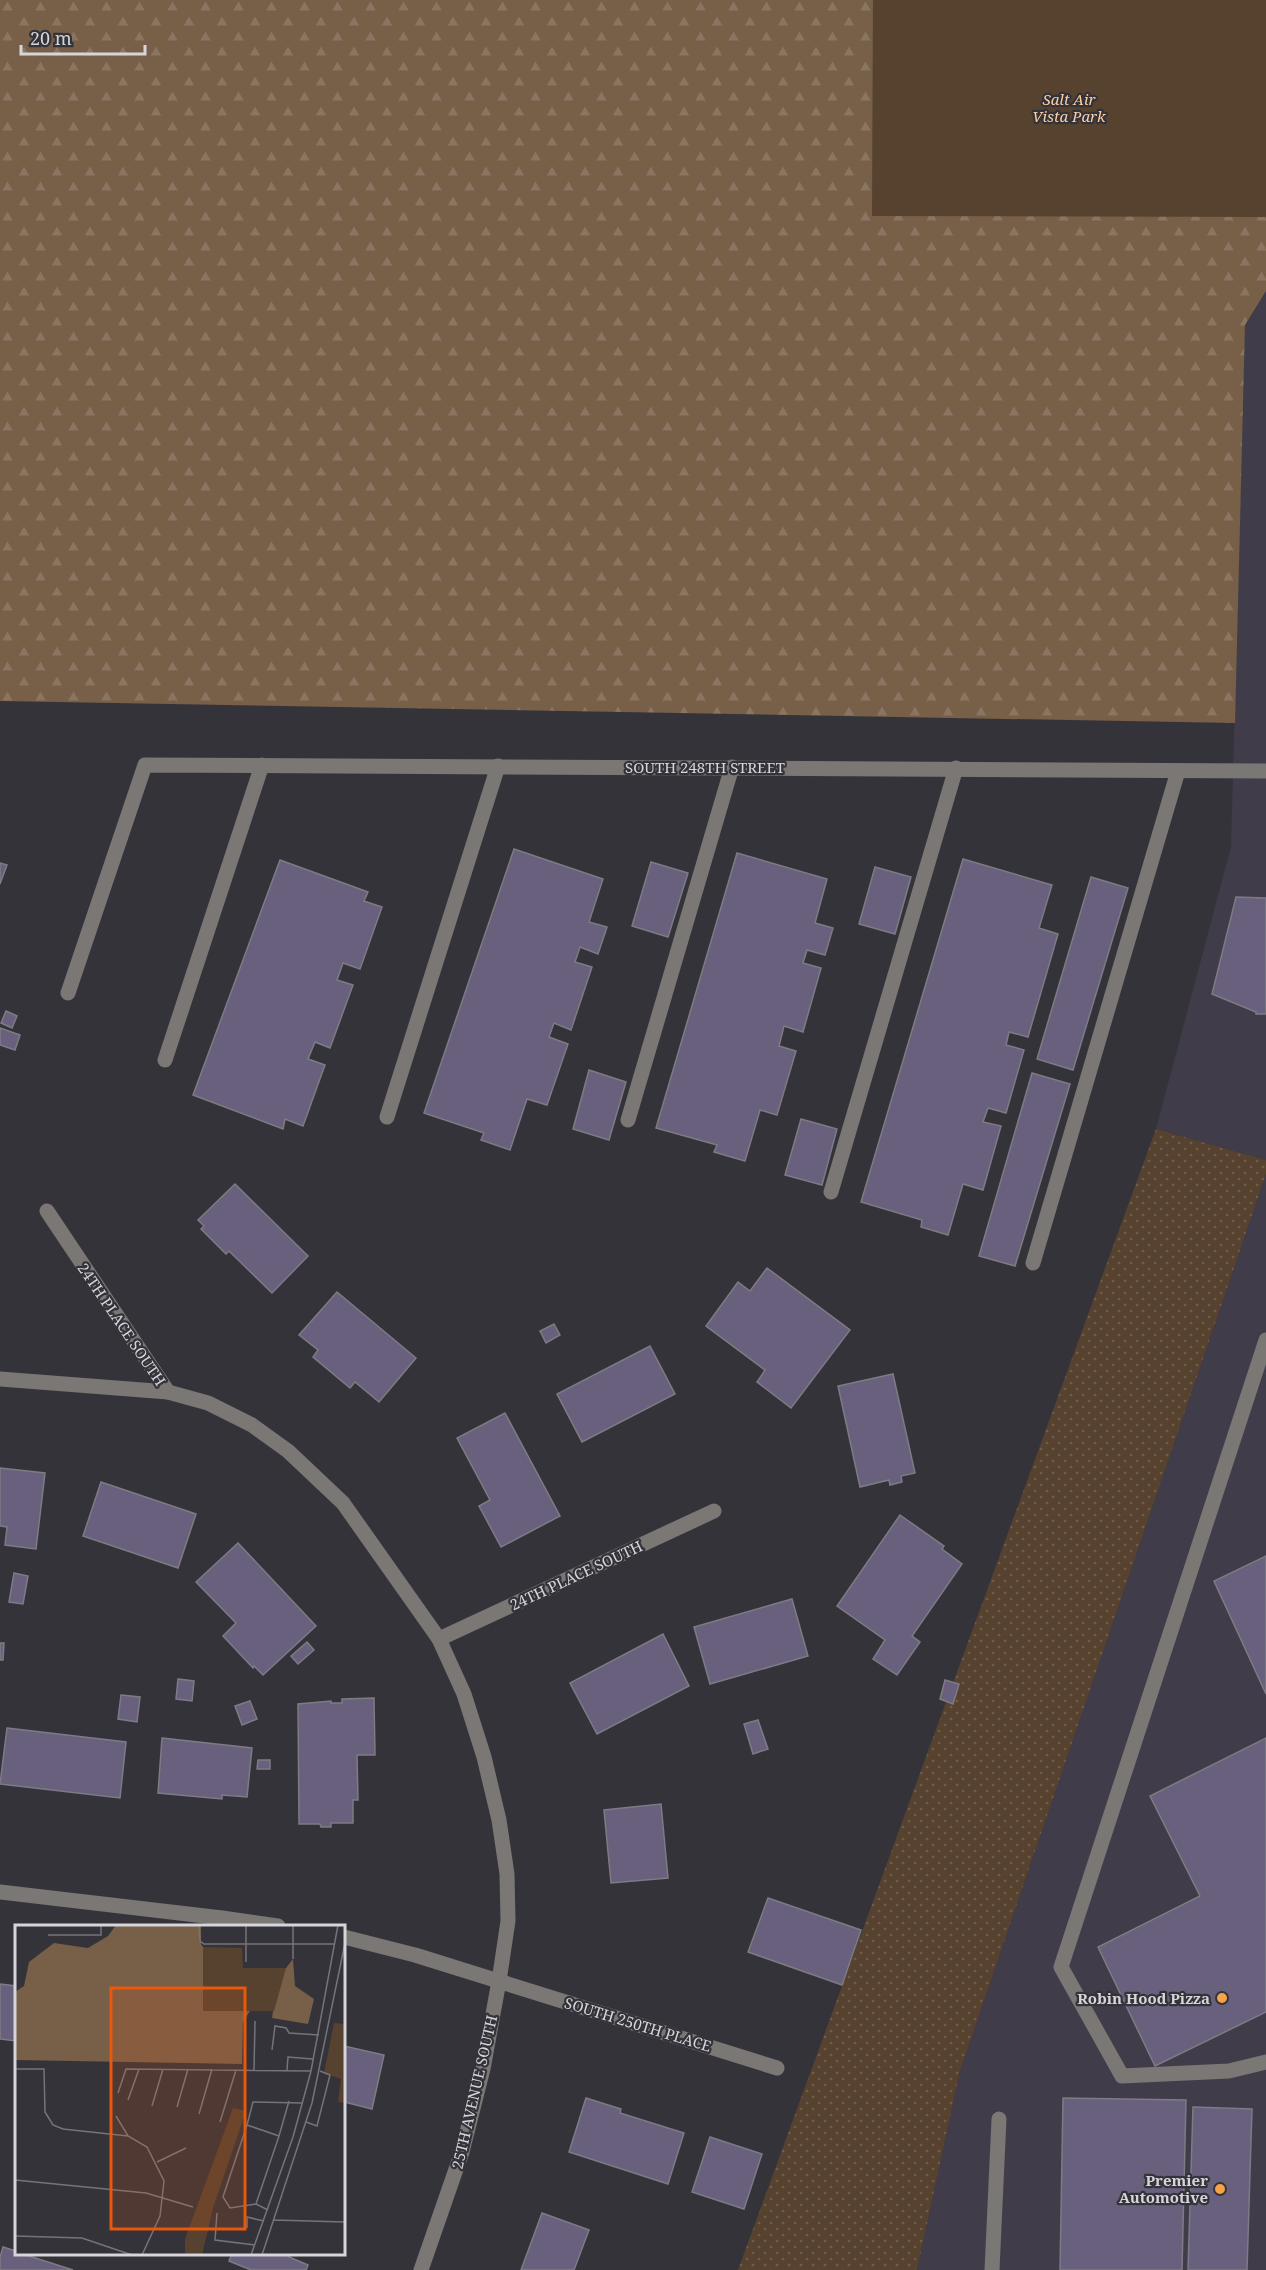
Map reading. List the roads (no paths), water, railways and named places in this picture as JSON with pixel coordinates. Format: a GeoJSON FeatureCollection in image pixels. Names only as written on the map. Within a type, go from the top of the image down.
{"type":"FeatureCollection","features":[{"type":"Feature","properties":{"kind":"street","name":"SOUTH 248TH STREET"},"geometry":{"type":"LineString","coordinates":[[68,993],[145,765],[1266,771]]}},
{"type":"Feature","properties":{"kind":"street"},"geometry":{"type":"LineString","coordinates":[[165,1060],[262,765]]}},
{"type":"Feature","properties":{"kind":"street"},"geometry":{"type":"LineString","coordinates":[[387,1117],[498,766]]}},
{"type":"Feature","properties":{"kind":"street"},"geometry":{"type":"LineString","coordinates":[[628,1120],[732,767]]}},
{"type":"Feature","properties":{"kind":"street"},"geometry":{"type":"LineString","coordinates":[[831,1192],[956,768]]}},
{"type":"Feature","properties":{"kind":"street"},"geometry":{"type":"LineString","coordinates":[[1033,1263],[1178,771]]}},
{"type":"Feature","properties":{"kind":"street","name":"24TH PLACE SOUTH"},"geometry":{"type":"LineString","coordinates":[[47,1212],[168,1392],[217,1407],[252,1425],[288,1451],[343,1503],[439,1639],[464,1694],[500,1820],[507,1874],[508,1921],[500,1981]]}},
{"type":"Feature","properties":{"kind":"street"},"geometry":{"type":"LineString","coordinates":[[1266,1340],[1061,1967],[1122,2076],[1229,2071],[1266,2062]]}},
{"type":"Feature","properties":{"kind":"street"},"geometry":{"type":"LineString","coordinates":[[0,1379],[168,1392]]}},
{"type":"Feature","properties":{"kind":"street","name":"24TH PLACE SOUTH"},"geometry":{"type":"LineString","coordinates":[[439,1639],[714,1511]]}},
{"type":"Feature","properties":{"kind":"street"},"geometry":{"type":"LineString","coordinates":[[0,1892],[271,1925]]}},
{"type":"Feature","properties":{"kind":"street","name":"SOUTH 250TH PLACE"},"geometry":{"type":"LineString","coordinates":[[345,1937],[416,1955],[777,2068]]}},
{"type":"Feature","properties":{"kind":"street","name":"25TH AVENUE SOUTH"},"geometry":{"type":"LineString","coordinates":[[421,2270],[462,2152],[483,2069],[500,1981]]}},
{"type":"Feature","properties":{"kind":"street"},"geometry":{"type":"LineString","coordinates":[[992,2270],[999,2119]]}},
{"type":"Feature","properties":{"kind":"place","name":"Robin Hood Pizza"},"geometry":{"type":"Point","coordinates":[1222,1998]}},
{"type":"Feature","properties":{"kind":"place","name":"Premier Automotive"},"geometry":{"type":"Point","coordinates":[1220,2189]}},
{"type":"Feature","properties":{"kind":"park label","name":"Salt Air Vista Park"},"geometry":{"type":"Point","coordinates":[1069,108]}}]}
